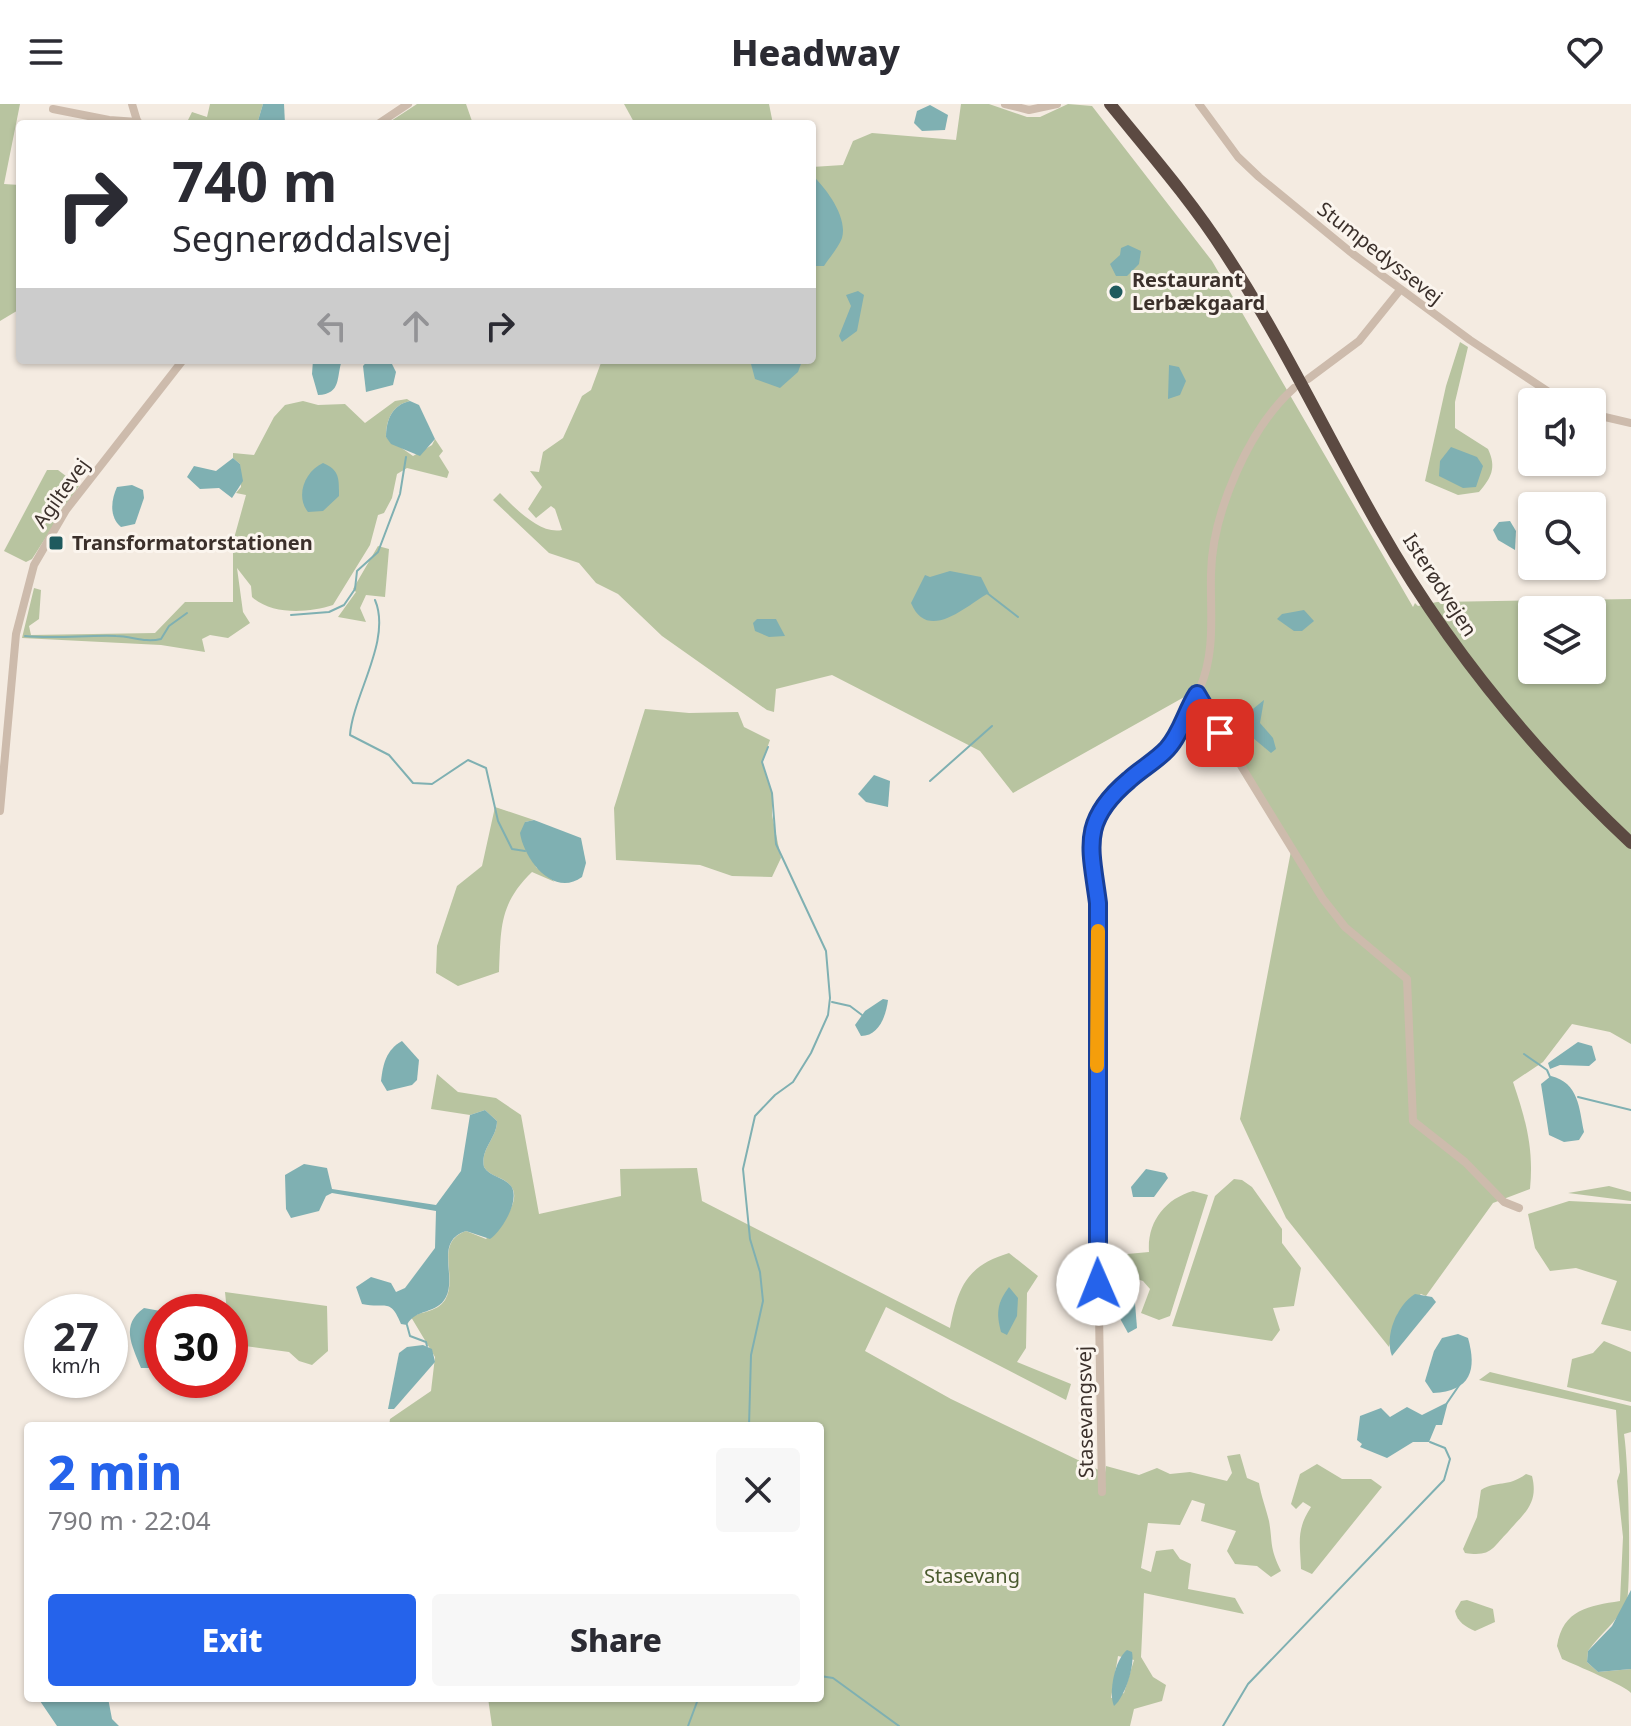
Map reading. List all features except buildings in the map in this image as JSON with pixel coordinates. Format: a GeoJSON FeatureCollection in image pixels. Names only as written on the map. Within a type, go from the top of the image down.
{"type":"FeatureCollection","features":[{"type":"Feature","properties":{"kind":"highway","name":"Isterødvejen"},"geometry":{"type":"LineString","coordinates":[[1099,104],[1188,211],[1261,315]]}},
{"type":"Feature","properties":{"kind":"highway","name":"Isterødvejen"},"geometry":{"type":"LineString","coordinates":[[1110,104],[1199,216],[1261,315],[1379,528],[1440,624],[1515,724],[1559,773],[1631,843]]}},
{"type":"Feature","properties":{"kind":"street"},"geometry":{"type":"LineString","coordinates":[[384,120],[408,104]]}},
{"type":"Feature","properties":{"kind":"street"},"geometry":{"type":"LineString","coordinates":[[1005,104],[1038,110],[1057,104]]}},
{"type":"Feature","properties":{"kind":"street"},"geometry":{"type":"LineString","coordinates":[[1021,108],[1043,104]]}},
{"type":"Feature","properties":{"kind":"street","name":"Stumpedyssevej"},"geometry":{"type":"LineString","coordinates":[[1199,104],[1238,157],[1259,177],[1400,290],[1544,388]]}},
{"type":"Feature","properties":{"kind":"street"},"geometry":{"type":"LineString","coordinates":[[53,109],[109,120]]}},
{"type":"Feature","properties":{"kind":"street"},"geometry":{"type":"LineString","coordinates":[[1308,379],[1359,341],[1400,290]]}},
{"type":"Feature","properties":{"kind":"street","name":"Agiltevej"},"geometry":{"type":"LineString","coordinates":[[0,811],[16,634],[34,565],[66,510],[180,364]]}},
{"type":"Feature","properties":{"kind":"street","name":"Stasevangsvej"},"geometry":{"type":"LineString","coordinates":[[1102,1492],[1097,1225],[1098,903],[1089,855],[1090,837],[1100,815],[1120,787],[1171,745],[1197,694],[1211,652],[1211,571],[1216,535],[1251,442],[1278,402],[1294,388]]}},
{"type":"Feature","properties":{"kind":"street"},"geometry":{"type":"LineString","coordinates":[[1606,417],[1631,423]]}},
{"type":"Feature","properties":{"kind":"street"},"geometry":{"type":"LineString","coordinates":[[1197,694],[1323,899],[1345,927],[1407,979],[1413,1121],[1465,1162],[1504,1202],[1519,1208]]}},
{"type":"Feature","properties":{"kind":"green space"},"geometry":{"type":"Polygon","coordinates":[[[0,104],[20,104],[4,184],[16,185],[16,311],[0,321],[0,104]]]}},
{"type":"Feature","properties":{"kind":"green space"},"geometry":{"type":"Polygon","coordinates":[[[210,104],[263,104],[258,120],[188,120],[192,112],[207,117],[210,104]]]}},
{"type":"Feature","properties":{"kind":"green space"},"geometry":{"type":"Polygon","coordinates":[[[417,104],[466,104],[472,120],[393,120],[417,104]]]}},
{"type":"Feature","properties":{"kind":"green space"},"geometry":{"type":"Polygon","coordinates":[[[624,104],[769,104],[772,120],[633,120],[624,104]]]}},
{"type":"Feature","properties":{"kind":"green space"},"geometry":{"type":"Polygon","coordinates":[[[961,104],[989,104],[1027,117],[1040,117],[1068,104],[1092,106],[1212,261],[1413,607],[1415,603],[1418,606],[1437,602],[1518,601],[1518,684],[1606,684],[1606,599],[1631,599],[1631,1044],[1610,1032],[1572,1024],[1543,1062],[1513,1082],[1528,1135],[1530,1189],[1493,1203],[1426,1296],[1421,1294],[1398,1313],[1389,1347],[1286,1218],[1240,1119],[1291,851],[1195,691],[1013,793],[980,751],[832,675],[776,689],[774,712],[767,710],[662,636],[618,594],[596,583],[579,563],[549,553],[493,500],[500,493],[536,524],[562,530],[551,506],[536,518],[528,509],[542,487],[530,471],[539,472],[543,452],[563,438],[582,396],[591,390],[601,364],[816,364],[816,167],[843,165],[853,141],[872,133],[956,140],[961,104]]]}},
{"type":"Feature","properties":{"kind":"green space"},"geometry":{"type":"Polygon","coordinates":[[[1460,342],[1468,347],[1455,402],[1455,428],[1488,449],[1492,467],[1479,492],[1458,495],[1425,481],[1446,386],[1460,342]]]}},
{"type":"Feature","properties":{"kind":"green space"},"geometry":{"type":"Polygon","coordinates":[[[303,401],[318,405],[345,404],[365,423],[395,401],[410,401],[391,414],[386,437],[413,456],[432,445],[435,439],[443,451],[439,456],[449,472],[447,478],[407,468],[397,474],[392,498],[384,513],[378,515],[370,545],[333,605],[302,611],[270,607],[252,597],[251,586],[237,568],[243,612],[250,623],[228,638],[210,635],[202,639],[205,652],[161,645],[22,638],[34,588],[41,590],[39,619],[29,626],[31,635],[155,633],[185,602],[233,602],[233,542],[246,495],[236,493],[241,487],[240,464],[233,458],[233,453],[254,455],[274,417],[285,405],[303,401]]]}},
{"type":"Feature","properties":{"kind":"green space"},"geometry":{"type":"Polygon","coordinates":[[[47,470],[58,470],[79,486],[32,559],[26,562],[4,551],[47,470]]]}},
{"type":"Feature","properties":{"kind":"green space"},"geometry":{"type":"Polygon","coordinates":[[[378,546],[389,549],[385,597],[366,595],[360,608],[366,622],[338,617],[356,592],[353,589],[378,546]]]}},
{"type":"Feature","properties":{"kind":"green space"},"geometry":{"type":"Polygon","coordinates":[[[645,709],[689,713],[738,712],[744,727],[770,740],[762,762],[772,793],[772,815],[781,858],[772,877],[732,876],[700,865],[616,860],[614,808],[645,709]]]}},
{"type":"Feature","properties":{"kind":"green space"},"geometry":{"type":"Polygon","coordinates":[[[495,807],[534,820],[525,822],[536,867],[555,882],[532,872],[513,895],[504,918],[499,972],[458,986],[436,973],[437,946],[457,886],[482,866],[495,807]]]}},
{"type":"Feature","properties":{"kind":"green space","name":"Stasevang"},"geometry":{"type":"Polygon","coordinates":[[[437,1074],[458,1092],[496,1098],[521,1115],[539,1214],[621,1196],[620,1169],[697,1168],[702,1201],[950,1328],[966,1280],[994,1258],[1009,1253],[1038,1276],[1027,1293],[1026,1348],[1017,1362],[1071,1384],[1066,1400],[886,1307],[865,1351],[951,1399],[1105,1473],[1106,1466],[1139,1475],[1157,1468],[1170,1474],[1190,1472],[1227,1481],[1232,1473],[1227,1456],[1240,1454],[1247,1478],[1259,1483],[1273,1550],[1281,1571],[1271,1577],[1257,1566],[1235,1564],[1227,1551],[1236,1531],[1201,1521],[1205,1504],[1192,1500],[1180,1525],[1148,1523],[1141,1568],[1151,1572],[1156,1551],[1173,1549],[1180,1559],[1191,1564],[1188,1589],[1235,1598],[1244,1614],[1144,1593],[1141,1657],[1153,1677],[1166,1685],[1162,1701],[1134,1709],[1130,1726],[492,1726],[489,1702],[824,1702],[824,1422],[390,1422],[431,1391],[435,1357],[411,1317],[434,1309],[445,1300],[449,1291],[451,1244],[456,1236],[466,1231],[486,1239],[512,1207],[514,1192],[510,1185],[484,1167],[484,1155],[497,1121],[485,1110],[470,1115],[431,1109],[437,1074]],[[1118,1656],[1111,1698],[1124,1693],[1134,1660],[1118,1656]]]}},
{"type":"Feature","properties":{"kind":"green space"},"geometry":{"type":"Polygon","coordinates":[[[1234,1179],[1252,1187],[1282,1229],[1282,1243],[1301,1268],[1294,1306],[1273,1308],[1280,1330],[1272,1341],[1172,1326],[1215,1196],[1234,1179]]]}},
{"type":"Feature","properties":{"kind":"green space"},"geometry":{"type":"Polygon","coordinates":[[[1609,1186],[1631,1192],[1631,1201],[1568,1193],[1609,1186]]]}},
{"type":"Feature","properties":{"kind":"green space"},"geometry":{"type":"Polygon","coordinates":[[[1193,1191],[1208,1195],[1170,1316],[1159,1320],[1141,1313],[1150,1289],[1143,1281],[1127,1276],[1124,1267],[1127,1254],[1149,1252],[1151,1231],[1160,1213],[1174,1200],[1193,1191]]]}},
{"type":"Feature","properties":{"kind":"green space"},"geometry":{"type":"Polygon","coordinates":[[[1569,1201],[1631,1204],[1631,1331],[1601,1324],[1617,1281],[1576,1268],[1550,1271],[1535,1248],[1528,1214],[1569,1201]]]}},
{"type":"Feature","properties":{"kind":"green space"},"geometry":{"type":"Polygon","coordinates":[[[248,1295],[327,1306],[328,1351],[312,1365],[299,1361],[289,1352],[248,1346],[248,1295]]]}},
{"type":"Feature","properties":{"kind":"green space"},"geometry":{"type":"Polygon","coordinates":[[[1604,1341],[1631,1352],[1631,1402],[1567,1387],[1572,1359],[1593,1353],[1604,1341]]]}},
{"type":"Feature","properties":{"kind":"green space"},"geometry":{"type":"Polygon","coordinates":[[[1490,1372],[1631,1406],[1631,1432],[1624,1434],[1629,1520],[1627,1602],[1619,1616],[1588,1651],[1587,1662],[1598,1672],[1631,1669],[1631,1693],[1562,1659],[1557,1646],[1560,1634],[1571,1617],[1588,1608],[1620,1601],[1623,1537],[1617,1481],[1620,1472],[1616,1410],[1479,1380],[1490,1372]]]}},
{"type":"Feature","properties":{"kind":"green space"},"geometry":{"type":"Polygon","coordinates":[[[1317,1464],[1342,1479],[1371,1479],[1382,1487],[1312,1574],[1301,1569],[1300,1544],[1303,1523],[1311,1507],[1303,1502],[1296,1509],[1291,1504],[1300,1474],[1317,1464]]]}},
{"type":"Feature","properties":{"kind":"green space"},"geometry":{"type":"Polygon","coordinates":[[[1526,1474],[1532,1476],[1534,1486],[1532,1501],[1524,1513],[1491,1550],[1481,1554],[1465,1553],[1463,1549],[1477,1517],[1481,1490],[1526,1474]]]}},
{"type":"Feature","properties":{"kind":"green space"},"geometry":{"type":"Polygon","coordinates":[[[1467,1600],[1493,1609],[1495,1622],[1475,1631],[1462,1624],[1455,1611],[1461,1601],[1467,1600]]]}},
{"type":"Feature","properties":{"kind":"water"},"geometry":{"type":"Polygon","coordinates":[[[263,104],[284,104],[285,120],[258,120],[263,104]]]}},
{"type":"Feature","properties":{"kind":"water"},"geometry":{"type":"Polygon","coordinates":[[[930,105],[948,115],[945,130],[922,131],[914,123],[917,111],[930,105]]]}},
{"type":"Feature","properties":{"kind":"water"},"geometry":{"type":"Polygon","coordinates":[[[816,179],[839,212],[843,230],[841,241],[824,266],[816,266],[816,179]]]}},
{"type":"Feature","properties":{"kind":"water"},"geometry":{"type":"Polygon","coordinates":[[[1128,245],[1141,251],[1139,264],[1127,276],[1116,276],[1110,264],[1120,255],[1121,248],[1128,245]]]}},
{"type":"Feature","properties":{"kind":"water"},"geometry":{"type":"Polygon","coordinates":[[[858,291],[864,295],[857,331],[842,342],[839,336],[851,306],[846,295],[858,291]]]}},
{"type":"Feature","properties":{"kind":"water"},"geometry":{"type":"Polygon","coordinates":[[[313,364],[341,364],[335,388],[326,394],[318,395],[313,364]]]}},
{"type":"Feature","properties":{"kind":"water"},"geometry":{"type":"Polygon","coordinates":[[[392,364],[396,372],[393,385],[366,392],[363,366],[392,364]]]}},
{"type":"Feature","properties":{"kind":"water"},"geometry":{"type":"Polygon","coordinates":[[[751,364],[801,364],[798,372],[780,388],[755,379],[751,364]]]}},
{"type":"Feature","properties":{"kind":"water"},"geometry":{"type":"Polygon","coordinates":[[[1169,365],[1179,367],[1186,381],[1180,395],[1168,399],[1169,365]]]}},
{"type":"Feature","properties":{"kind":"water"},"geometry":{"type":"Polygon","coordinates":[[[410,401],[419,405],[435,439],[420,456],[391,444],[386,437],[391,414],[410,401]]]}},
{"type":"Feature","properties":{"kind":"water"},"geometry":{"type":"Polygon","coordinates":[[[1451,447],[1477,457],[1483,466],[1476,487],[1463,488],[1439,476],[1440,461],[1451,447]]]}},
{"type":"Feature","properties":{"kind":"water"},"geometry":{"type":"Polygon","coordinates":[[[233,458],[240,464],[243,481],[232,498],[219,488],[200,489],[187,477],[194,466],[216,471],[233,458]]]}},
{"type":"Feature","properties":{"kind":"water"},"geometry":{"type":"Polygon","coordinates":[[[323,463],[333,469],[337,476],[339,496],[323,511],[308,512],[302,499],[304,484],[311,472],[323,463]]]}},
{"type":"Feature","properties":{"kind":"water"},"geometry":{"type":"Polygon","coordinates":[[[132,485],[143,490],[144,498],[135,524],[121,527],[113,513],[113,497],[117,487],[132,485]]]}},
{"type":"Feature","properties":{"kind":"water"},"geometry":{"type":"Polygon","coordinates":[[[1510,521],[1516,531],[1515,550],[1498,540],[1493,530],[1499,522],[1510,521]]]}},
{"type":"Feature","properties":{"kind":"water"},"geometry":{"type":"Polygon","coordinates":[[[950,571],[981,577],[989,593],[948,618],[927,620],[918,615],[911,603],[925,575],[930,577],[950,571]]]}},
{"type":"Feature","properties":{"kind":"water"},"geometry":{"type":"Polygon","coordinates":[[[1304,610],[1314,621],[1302,631],[1294,631],[1277,619],[1282,614],[1304,610]]]}},
{"type":"Feature","properties":{"kind":"water"},"geometry":{"type":"Polygon","coordinates":[[[757,619],[776,619],[785,636],[769,637],[755,631],[753,623],[757,619]]]}},
{"type":"Feature","properties":{"kind":"water"},"geometry":{"type":"Polygon","coordinates":[[[1264,700],[1260,723],[1273,738],[1276,749],[1271,753],[1241,728],[1243,717],[1264,700]]]}},
{"type":"Feature","properties":{"kind":"water"},"geometry":{"type":"Polygon","coordinates":[[[874,775],[890,781],[888,807],[866,802],[858,794],[874,775]]]}},
{"type":"Feature","properties":{"kind":"water"},"geometry":{"type":"Polygon","coordinates":[[[534,820],[581,838],[586,863],[582,877],[561,883],[542,873],[534,864],[520,833],[525,822],[534,820]]]}},
{"type":"Feature","properties":{"kind":"water"},"geometry":{"type":"Polygon","coordinates":[[[883,999],[888,1000],[880,1024],[873,1033],[861,1036],[855,1025],[865,1011],[883,999]]]}},
{"type":"Feature","properties":{"kind":"water"},"geometry":{"type":"Polygon","coordinates":[[[402,1041],[419,1060],[417,1080],[412,1085],[387,1091],[381,1081],[384,1063],[392,1049],[402,1041]]]}},
{"type":"Feature","properties":{"kind":"water"},"geometry":{"type":"Polygon","coordinates":[[[1578,1042],[1592,1046],[1596,1060],[1589,1066],[1560,1065],[1550,1069],[1548,1063],[1578,1042]]]}},
{"type":"Feature","properties":{"kind":"water"},"geometry":{"type":"Polygon","coordinates":[[[1551,1076],[1567,1084],[1576,1098],[1584,1132],[1579,1140],[1564,1142],[1549,1135],[1541,1084],[1551,1076]]]}},
{"type":"Feature","properties":{"kind":"water"},"geometry":{"type":"Polygon","coordinates":[[[485,1110],[497,1121],[484,1155],[484,1167],[511,1186],[512,1207],[504,1223],[490,1239],[466,1231],[456,1236],[449,1251],[449,1289],[446,1297],[437,1307],[415,1316],[407,1325],[401,1324],[390,1307],[362,1304],[356,1287],[371,1277],[391,1283],[396,1292],[405,1288],[435,1248],[436,1211],[332,1193],[326,1196],[319,1211],[291,1218],[286,1209],[285,1175],[304,1164],[327,1168],[332,1189],[436,1205],[461,1171],[470,1115],[485,1110]]]}},
{"type":"Feature","properties":{"kind":"water"},"geometry":{"type":"Polygon","coordinates":[[[1146,1169],[1165,1173],[1168,1178],[1154,1197],[1133,1197],[1131,1187],[1146,1169]]]}},
{"type":"Feature","properties":{"kind":"water"},"geometry":{"type":"Polygon","coordinates":[[[1009,1287],[1018,1298],[1017,1316],[1007,1335],[1001,1332],[998,1314],[1009,1287]]]}},
{"type":"Feature","properties":{"kind":"water"},"geometry":{"type":"Polygon","coordinates":[[[1124,1290],[1134,1291],[1137,1328],[1128,1333],[1117,1313],[1124,1290]]]}},
{"type":"Feature","properties":{"kind":"water"},"geometry":{"type":"Polygon","coordinates":[[[1415,1294],[1432,1297],[1436,1302],[1392,1356],[1391,1330],[1398,1313],[1415,1294]]]}},
{"type":"Feature","properties":{"kind":"water"},"geometry":{"type":"Polygon","coordinates":[[[144,1308],[144,1368],[141,1368],[130,1336],[132,1321],[144,1308]]]}},
{"type":"Feature","properties":{"kind":"water"},"geometry":{"type":"Polygon","coordinates":[[[1458,1334],[1468,1338],[1471,1349],[1468,1377],[1456,1388],[1433,1393],[1425,1381],[1434,1351],[1442,1338],[1458,1334]]]}},
{"type":"Feature","properties":{"kind":"water"},"geometry":{"type":"Polygon","coordinates":[[[423,1345],[432,1349],[435,1362],[394,1409],[388,1409],[399,1353],[407,1347],[423,1345]]]}},
{"type":"Feature","properties":{"kind":"water"},"geometry":{"type":"Polygon","coordinates":[[[1448,1402],[1442,1425],[1436,1425],[1429,1442],[1413,1442],[1387,1458],[1360,1447],[1362,1444],[1357,1440],[1360,1416],[1381,1408],[1390,1417],[1407,1407],[1422,1415],[1448,1402]]]}},
{"type":"Feature","properties":{"kind":"water"},"geometry":{"type":"Polygon","coordinates":[[[1631,1590],[1631,1669],[1598,1672],[1587,1662],[1588,1651],[1612,1626],[1631,1590]]]}},
{"type":"Feature","properties":{"kind":"water"},"geometry":{"type":"Polygon","coordinates":[[[1127,1650],[1132,1652],[1131,1672],[1122,1696],[1114,1706],[1114,1676],[1127,1650]]]}},
{"type":"Feature","properties":{"kind":"water"},"geometry":{"type":"Polygon","coordinates":[[[41,1702],[109,1702],[112,1719],[119,1726],[57,1726],[41,1702]]]}},
{"type":"Feature","properties":{"kind":"waterway"},"geometry":{"type":"LineString","coordinates":[[291,615],[329,612],[344,605],[355,589],[357,571],[378,552],[400,494],[406,457]]}},
{"type":"Feature","properties":{"kind":"waterway"},"geometry":{"type":"LineString","coordinates":[[987,593],[1018,617]]}},
{"type":"Feature","properties":{"kind":"waterway"},"geometry":{"type":"LineString","coordinates":[[375,600],[379,632],[350,735],[389,755],[413,783],[432,784],[468,760],[486,768],[498,821],[512,849],[525,851]]}},
{"type":"Feature","properties":{"kind":"waterway"},"geometry":{"type":"LineString","coordinates":[[25,636],[116,636],[155,640],[161,639],[169,626],[187,613]]}},
{"type":"Feature","properties":{"kind":"waterway"},"geometry":{"type":"LineString","coordinates":[[930,781],[992,726]]}},
{"type":"Feature","properties":{"kind":"waterway"},"geometry":{"type":"LineString","coordinates":[[749,1422],[751,1355],[763,1301],[760,1272],[750,1239],[743,1169],[755,1116],[793,1082],[811,1053],[828,1015],[830,998],[826,951],[776,844],[772,793],[762,762],[768,747]]}},
{"type":"Feature","properties":{"kind":"waterway"},"geometry":{"type":"LineString","coordinates":[[832,1002],[850,1006],[862,1015]]}},
{"type":"Feature","properties":{"kind":"waterway"},"geometry":{"type":"LineString","coordinates":[[1524,1054],[1547,1070],[1550,1077]]}},
{"type":"Feature","properties":{"kind":"waterway"},"geometry":{"type":"LineString","coordinates":[[1578,1097],[1631,1110]]}},
{"type":"Feature","properties":{"kind":"waterway"},"geometry":{"type":"LineString","coordinates":[[407,1325],[410,1336],[426,1342],[427,1346]]}},
{"type":"Feature","properties":{"kind":"waterway"},"geometry":{"type":"LineString","coordinates":[[1447,1403],[1460,1384]]}},
{"type":"Feature","properties":{"kind":"waterway"},"geometry":{"type":"LineString","coordinates":[[1223,1726],[1248,1684],[1444,1480],[1450,1459],[1445,1448],[1430,1442]]}},
{"type":"Feature","properties":{"kind":"waterway"},"geometry":{"type":"LineString","coordinates":[[824,1677],[833,1678],[899,1726]]}},
{"type":"Feature","properties":{"kind":"waterway"},"geometry":{"type":"LineString","coordinates":[[688,1726],[697,1702]]}},
{"type":"Feature","properties":{"kind":"slow traffic"},"geometry":{"type":"LineString","coordinates":[[1097,1066],[1098,931]]}},
{"type":"Feature","properties":{"kind":"place","name":"Restaurant Lerbækgaard"},"geometry":{"type":"Point","coordinates":[1116,292]}},
{"type":"Feature","properties":{"kind":"place","name":"Transformatorstationen"},"geometry":{"type":"Point","coordinates":[56,543]}},
{"type":"Feature","properties":{"kind":"route"},"geometry":{"type":"LineString","coordinates":[[1098,1284],[1098,903],[1089,855],[1090,837],[1100,815],[1120,787],[1171,745],[1197,694],[1220,733]]}}]}
